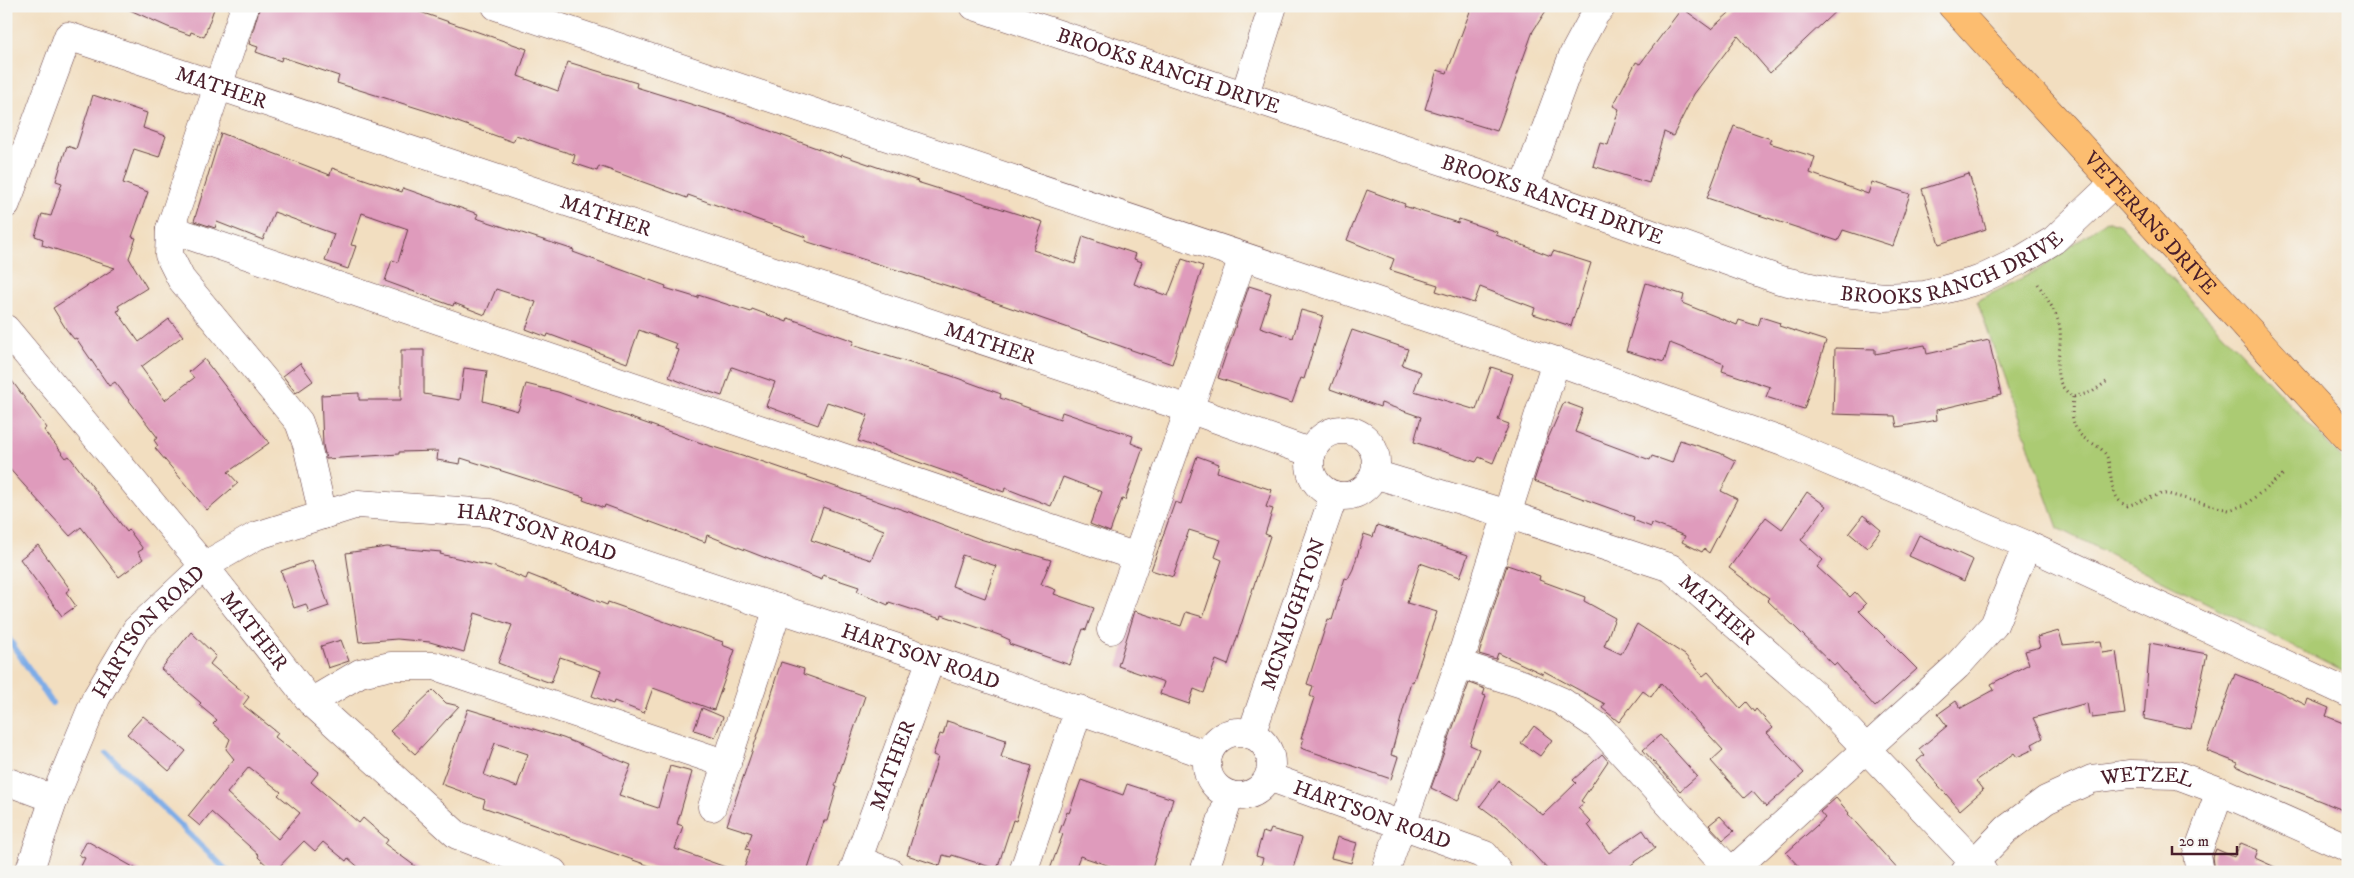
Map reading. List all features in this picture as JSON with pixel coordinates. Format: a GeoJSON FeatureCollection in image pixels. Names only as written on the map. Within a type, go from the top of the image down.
{"type":"FeatureCollection","features":[{"type":"Feature","properties":{"kind":"main road","name":"VETERANS DRIVE"},"geometry":{"type":"LineString","coordinates":[[1952,6],[2113,184],[2348,438]]}},
{"type":"Feature","properties":{"kind":"street"},"geometry":{"type":"LineString","coordinates":[[245,6],[170,229],[169,255],[181,280],[298,422],[307,445],[323,515]]}},
{"type":"Feature","properties":{"kind":"street"},"geometry":{"type":"LineString","coordinates":[[496,6],[1556,361],[1783,442],[2027,545],[2348,693]]}},
{"type":"Feature","properties":{"kind":"street","name":"BROOKS RANCH DRIVE"},"geometry":{"type":"LineString","coordinates":[[974,6],[1245,94],[1524,188],[1780,280],[1832,292],[1885,297],[1925,296],[1978,280],[2021,260],[2054,240],[2113,184]]}},
{"type":"Feature","properties":{"kind":"street"},"geometry":{"type":"LineString","coordinates":[[1245,94],[1273,6]]}},
{"type":"Feature","properties":{"kind":"street"},"geometry":{"type":"LineString","coordinates":[[1524,188],[1573,55],[1595,14],[1602,6]]}},
{"type":"Feature","properties":{"kind":"street","name":"MATHER"},"geometry":{"type":"LineString","coordinates":[[6,204],[68,36],[1189,409],[1312,453]]}},
{"type":"Feature","properties":{"kind":"street"},"geometry":{"type":"LineString","coordinates":[[170,229],[1137,557]]}},
{"type":"Feature","properties":{"kind":"street"},"geometry":{"type":"LineString","coordinates":[[1111,630],[1243,257]]}},
{"type":"Feature","properties":{"kind":"street","name":"MATHER"},"geometry":{"type":"LineString","coordinates":[[6,329],[204,566],[311,702],[457,834],[552,872]]}},
{"type":"Feature","properties":{"kind":"street"},"geometry":{"type":"LineString","coordinates":[[1385,872],[1459,664],[1556,361]]}},
{"type":"Feature","properties":{"kind":"street"},"geometry":{"type":"LineString","coordinates":[[1352,431],[1362,435],[1369,442],[1374,452],[1374,474],[1362,491],[1344,497],[1334,495],[1326,492],[1318,484],[1310,463],[1312,453],[1323,436],[1333,432],[1352,431]]}},
{"type":"Feature","properties":{"kind":"street","name":"MATHER"},"geometry":{"type":"LineString","coordinates":[[1374,474],[1507,514],[1671,568],[1817,697],[1867,749],[1975,869]]}},
{"type":"Feature","properties":{"kind":"street","name":"MCNAUGHTON"},"geometry":{"type":"LineString","coordinates":[[1251,735],[1334,495]]}},
{"type":"Feature","properties":{"kind":"street","name":"HARTSON ROAD"},"geometry":{"type":"LineString","coordinates":[[30,872],[54,798],[96,698],[136,630],[204,566],[256,536],[358,504],[490,513],[931,659],[1208,755]]}},
{"type":"Feature","properties":{"kind":"street"},"geometry":{"type":"LineString","coordinates":[[1459,664],[1522,684],[1561,701],[1599,728],[1731,872],[1957,666],[1994,625],[2027,545]]}},
{"type":"Feature","properties":{"kind":"street"},"geometry":{"type":"LineString","coordinates":[[712,807],[778,608]]}},
{"type":"Feature","properties":{"kind":"street","name":"MATHER"},"geometry":{"type":"LineString","coordinates":[[856,866],[931,659]]}},
{"type":"Feature","properties":{"kind":"street"},"geometry":{"type":"LineString","coordinates":[[311,702],[360,673],[391,666],[435,666],[727,764]]}},
{"type":"Feature","properties":{"kind":"street"},"geometry":{"type":"LineString","coordinates":[[1023,872],[1079,709]]}},
{"type":"Feature","properties":{"kind":"street"},"geometry":{"type":"LineString","coordinates":[[1241,733],[1251,735],[1266,745],[1272,766],[1269,777],[1261,788],[1250,794],[1230,795],[1213,785],[1208,773],[1208,755],[1212,745],[1220,739],[1241,733]]}},
{"type":"Feature","properties":{"kind":"street","name":"WETZEL"},"geometry":{"type":"LineString","coordinates":[[1975,869],[2007,829],[2046,800],[2092,779],[2130,774],[2178,775],[2220,791],[2348,848]]}},
{"type":"Feature","properties":{"kind":"street","name":"HARTSON ROAD"},"geometry":{"type":"LineString","coordinates":[[1269,777],[1485,855],[1498,872]]}},
{"type":"Feature","properties":{"kind":"street"},"geometry":{"type":"LineString","coordinates":[[6,780],[54,798]]}},
{"type":"Feature","properties":{"kind":"street"},"geometry":{"type":"LineString","coordinates":[[2200,872],[2197,854],[2220,791]]}},
{"type":"Feature","properties":{"kind":"street"},"geometry":{"type":"LineString","coordinates":[[1204,872],[1230,795]]}},
{"type":"Feature","properties":{"kind":"street"},"geometry":{"type":"LineString","coordinates":[[856,866],[890,872]]}},
{"type":"Feature","properties":{"kind":"path"},"geometry":{"type":"LineString","coordinates":[[2038,284],[2059,325],[2057,377],[2061,386],[2073,397]]}},
{"type":"Feature","properties":{"kind":"path"},"geometry":{"type":"LineString","coordinates":[[2073,397],[2092,392],[2109,380]]}},
{"type":"Feature","properties":{"kind":"path"},"geometry":{"type":"LineString","coordinates":[[2073,397],[2072,415],[2076,430],[2100,448],[2106,456],[2110,480],[2117,495],[2127,506],[2161,494],[2229,510],[2245,505],[2285,473]]}},
{"type":"Feature","properties":{"kind":"green space"},"geometry":{"type":"Polygon","coordinates":[[[2107,220],[2120,225],[2348,465],[2348,674],[2058,528],[1977,301],[2038,270],[2107,220]]]}},
{"type":"Feature","properties":{"kind":"building"},"geometry":{"type":"Polygon","coordinates":[[[121,6],[215,6],[204,37],[191,32],[190,35],[168,27],[121,6]]]}},
{"type":"Feature","properties":{"kind":"building"},"geometry":{"type":"Polygon","coordinates":[[[260,6],[403,6],[527,49],[518,76],[558,91],[568,62],[637,83],[636,87],[729,116],[841,157],[842,155],[917,182],[1043,222],[1033,250],[1075,264],[1083,236],[1136,254],[1134,259],[1142,262],[1134,284],[1168,296],[1182,259],[1203,266],[1172,364],[948,286],[805,241],[806,237],[688,195],[687,198],[599,166],[597,171],[573,163],[575,155],[516,135],[513,142],[430,112],[337,83],[339,76],[282,57],[281,61],[256,52],[258,47],[249,44],[260,6]]]}},
{"type":"Feature","properties":{"kind":"building"},"geometry":{"type":"Polygon","coordinates":[[[1472,6],[1549,6],[1533,31],[1497,131],[1425,109],[1437,70],[1447,73],[1472,6]]]}},
{"type":"Feature","properties":{"kind":"building"},"geometry":{"type":"Polygon","coordinates":[[[1737,6],[1841,6],[1770,73],[1738,36],[1694,94],[1673,136],[1664,132],[1649,183],[1593,166],[1600,143],[1608,145],[1619,109],[1613,106],[1636,62],[1640,64],[1682,8],[1711,29],[1737,6]]]}},
{"type":"Feature","properties":{"kind":"building"},"geometry":{"type":"Polygon","coordinates":[[[93,95],[147,113],[143,128],[166,136],[159,157],[134,149],[123,183],[148,192],[132,237],[136,238],[129,258],[147,288],[118,306],[120,310],[117,311],[139,342],[169,319],[183,336],[141,367],[165,400],[194,378],[189,372],[204,359],[269,443],[228,472],[238,483],[207,510],[155,448],[158,446],[154,440],[158,438],[115,382],[109,386],[76,338],[74,339],[66,329],[53,308],[115,268],[42,245],[43,239],[35,236],[42,214],[51,216],[62,183],[56,181],[67,146],[76,149],[93,95]]]}},
{"type":"Feature","properties":{"kind":"building"},"geometry":{"type":"Polygon","coordinates":[[[1734,126],[1771,139],[1769,143],[1815,157],[1810,173],[1868,194],[1872,182],[1910,194],[1893,246],[1843,230],[1838,241],[1707,198],[1734,126]]]}},
{"type":"Feature","properties":{"kind":"building"},"geometry":{"type":"Polygon","coordinates":[[[221,133],[330,175],[332,168],[402,192],[403,188],[478,214],[476,218],[574,250],[573,252],[666,286],[665,288],[698,298],[698,295],[751,312],[752,309],[787,322],[788,318],[854,341],[852,345],[949,375],[1001,394],[1000,398],[1060,419],[1062,412],[1133,436],[1131,443],[1143,448],[1125,500],[1122,499],[1110,532],[1090,524],[1102,492],[1063,477],[1051,506],[1005,488],[1004,492],[858,441],[868,415],[827,402],[818,425],[766,406],[775,382],[732,367],[722,396],[686,384],[669,377],[679,350],[675,349],[677,344],[639,330],[627,363],[548,334],[547,337],[526,329],[536,302],[496,289],[485,315],[454,303],[453,306],[385,281],[392,260],[398,262],[408,229],[362,213],[351,245],[356,246],[348,269],[325,261],[334,234],[274,212],[263,240],[217,222],[215,228],[194,221],[221,133]]]}},
{"type":"Feature","properties":{"kind":"building"},"geometry":{"type":"Polygon","coordinates":[[[1969,174],[1986,229],[1939,244],[1922,189],[1969,174]]]}},
{"type":"Feature","properties":{"kind":"building"},"geometry":{"type":"Polygon","coordinates":[[[1367,190],[1405,204],[1404,206],[1458,223],[1459,219],[1497,232],[1496,235],[1551,256],[1553,251],[1591,263],[1571,326],[1533,314],[1535,308],[1480,287],[1474,303],[1436,291],[1438,285],[1390,270],[1394,259],[1347,240],[1367,190]]]}},
{"type":"Feature","properties":{"kind":"building"},"geometry":{"type":"Polygon","coordinates":[[[1646,283],[1684,295],[1682,303],[1737,325],[1739,320],[1758,326],[1761,317],[1780,323],[1779,326],[1826,341],[1804,409],[1766,397],[1770,387],[1722,371],[1724,364],[1670,343],[1664,362],[1626,351],[1646,283]]]}},
{"type":"Feature","properties":{"kind":"building"},"geometry":{"type":"Polygon","coordinates":[[[1249,286],[1271,293],[1260,327],[1293,338],[1301,310],[1323,316],[1304,379],[1301,378],[1292,403],[1218,378],[1249,286]]]}},
{"type":"Feature","properties":{"kind":"building"},"geometry":{"type":"Polygon","coordinates":[[[1352,330],[1408,349],[1402,365],[1421,372],[1414,391],[1476,410],[1491,367],[1513,374],[1498,420],[1509,424],[1493,463],[1479,457],[1476,462],[1414,442],[1421,417],[1381,403],[1380,407],[1330,389],[1352,330]]]}},
{"type":"Feature","properties":{"kind":"building"},"geometry":{"type":"Polygon","coordinates":[[[1989,340],[2001,395],[1936,410],[1937,420],[1897,427],[1895,416],[1833,414],[1835,348],[1875,349],[1875,354],[1925,345],[1927,354],[1989,340]]]}},
{"type":"Feature","properties":{"kind":"building"},"geometry":{"type":"Polygon","coordinates":[[[401,350],[424,350],[424,394],[460,400],[464,368],[487,371],[483,401],[518,411],[526,384],[558,392],[704,444],[746,456],[915,514],[980,539],[1051,560],[1041,584],[1056,590],[1054,594],[1094,608],[1086,630],[1083,629],[1070,665],[1009,644],[1010,640],[999,635],[942,615],[941,619],[889,602],[888,605],[857,591],[859,587],[823,575],[822,580],[707,535],[705,542],[605,505],[604,508],[583,500],[584,497],[461,458],[460,464],[437,460],[438,451],[399,452],[399,454],[326,459],[323,445],[321,395],[359,393],[359,400],[401,400],[401,350]],[[823,507],[811,540],[871,560],[884,530],[823,507]],[[962,555],[952,586],[985,598],[996,566],[962,555]]]}},
{"type":"Feature","properties":{"kind":"building"},"geometry":{"type":"Polygon","coordinates":[[[300,363],[313,381],[296,393],[283,376],[300,363]]]}},
{"type":"Feature","properties":{"kind":"building"},"geometry":{"type":"Polygon","coordinates":[[[6,373],[47,428],[44,430],[66,458],[69,456],[127,532],[129,530],[143,549],[138,552],[143,559],[119,577],[81,527],[70,536],[6,465],[6,373]]]}},
{"type":"Feature","properties":{"kind":"building"},"geometry":{"type":"Polygon","coordinates":[[[1564,402],[1583,409],[1575,432],[1650,460],[1652,456],[1672,463],[1680,440],[1720,453],[1736,461],[1721,491],[1737,499],[1709,553],[1704,549],[1702,552],[1682,542],[1685,536],[1652,523],[1651,527],[1633,520],[1634,517],[1534,481],[1547,441],[1564,402]]]}},
{"type":"Feature","properties":{"kind":"building"},"geometry":{"type":"Polygon","coordinates":[[[1197,456],[1219,464],[1217,472],[1272,490],[1266,507],[1273,509],[1265,534],[1270,536],[1228,665],[1216,660],[1204,693],[1194,689],[1189,704],[1160,694],[1164,682],[1118,666],[1135,611],[1181,626],[1186,612],[1203,617],[1222,560],[1215,557],[1221,540],[1189,530],[1173,577],[1151,570],[1175,502],[1181,504],[1197,456]]]}},
{"type":"Feature","properties":{"kind":"building"},"geometry":{"type":"Polygon","coordinates":[[[1807,492],[1826,506],[1801,540],[1823,560],[1817,567],[1850,597],[1855,592],[1866,604],[1859,611],[1917,669],[1875,707],[1836,663],[1834,665],[1767,600],[1769,598],[1729,568],[1766,517],[1782,529],[1807,492]]]}},
{"type":"Feature","properties":{"kind":"building"},"geometry":{"type":"Polygon","coordinates":[[[1863,515],[1881,530],[1867,548],[1849,533],[1863,515]]]}},
{"type":"Feature","properties":{"kind":"building"},"geometry":{"type":"Polygon","coordinates":[[[1377,525],[1468,555],[1460,577],[1420,563],[1407,603],[1437,612],[1413,682],[1411,681],[1391,755],[1398,757],[1391,779],[1301,748],[1304,738],[1301,738],[1314,698],[1310,696],[1313,686],[1307,684],[1328,619],[1332,620],[1345,578],[1348,579],[1353,569],[1364,534],[1373,537],[1377,525]]]}},
{"type":"Feature","properties":{"kind":"building"},"geometry":{"type":"Polygon","coordinates":[[[1919,535],[1973,560],[1964,581],[1909,556],[1919,535]]]}},
{"type":"Feature","properties":{"kind":"building"},"geometry":{"type":"Polygon","coordinates":[[[38,545],[70,589],[66,592],[76,606],[62,616],[20,559],[38,545]]]}},
{"type":"Feature","properties":{"kind":"building"},"geometry":{"type":"Polygon","coordinates":[[[387,547],[441,552],[440,554],[495,567],[526,579],[528,574],[607,605],[608,602],[723,642],[722,645],[735,650],[714,710],[653,688],[644,713],[614,701],[613,704],[592,696],[601,671],[560,657],[551,683],[498,663],[512,625],[475,613],[464,652],[430,642],[397,639],[359,642],[346,553],[387,547]]]}},
{"type":"Feature","properties":{"kind":"building"},"geometry":{"type":"Polygon","coordinates":[[[312,560],[329,606],[309,613],[306,604],[294,608],[281,571],[312,560]]]}},
{"type":"Feature","properties":{"kind":"building"},"geometry":{"type":"Polygon","coordinates":[[[1507,565],[1540,576],[1539,580],[1585,597],[1584,601],[1615,618],[1604,646],[1621,654],[1637,624],[1685,655],[1703,676],[1708,672],[1740,708],[1746,702],[1754,712],[1756,709],[1773,728],[1767,733],[1804,773],[1766,807],[1752,791],[1744,798],[1711,761],[1723,750],[1661,683],[1651,697],[1643,691],[1619,722],[1602,708],[1605,704],[1544,671],[1543,674],[1498,653],[1496,659],[1479,654],[1507,565]]]}},
{"type":"Feature","properties":{"kind":"building"},"geometry":{"type":"Polygon","coordinates":[[[2059,631],[2063,645],[2101,641],[2103,653],[2116,651],[2125,714],[2092,718],[2092,714],[2089,715],[2087,703],[2033,718],[2043,738],[2032,744],[2034,749],[2017,757],[2014,753],[1976,781],[1983,790],[1960,810],[1917,761],[1924,755],[1919,749],[1947,726],[1938,714],[1956,701],[1961,708],[1994,690],[1991,684],[2029,664],[2025,651],[2040,647],[2037,637],[2059,631]]]}},
{"type":"Feature","properties":{"kind":"building"},"geometry":{"type":"Polygon","coordinates":[[[191,632],[216,656],[210,664],[249,697],[243,705],[278,733],[275,737],[319,772],[311,782],[359,823],[363,818],[388,840],[385,844],[423,872],[364,872],[348,858],[346,861],[323,842],[315,851],[304,841],[274,872],[258,857],[259,855],[211,812],[200,826],[188,816],[234,759],[226,749],[230,739],[213,724],[217,720],[199,705],[201,703],[161,669],[191,632]],[[249,767],[227,793],[278,839],[300,813],[278,795],[281,792],[249,767]]]}},
{"type":"Feature","properties":{"kind":"building"},"geometry":{"type":"Polygon","coordinates":[[[341,640],[349,661],[328,668],[321,646],[341,640]]]}},
{"type":"Feature","properties":{"kind":"building"},"geometry":{"type":"Polygon","coordinates":[[[2150,643],[2207,654],[2191,729],[2144,719],[2150,643]]]}},
{"type":"Feature","properties":{"kind":"building"},"geometry":{"type":"Polygon","coordinates":[[[781,662],[804,669],[803,674],[865,696],[835,786],[837,787],[827,821],[824,821],[807,872],[743,872],[750,850],[746,849],[752,833],[727,825],[781,662]]]}},
{"type":"Feature","properties":{"kind":"building"},"geometry":{"type":"Polygon","coordinates":[[[2235,674],[2278,691],[2306,705],[2308,699],[2329,708],[2326,716],[2348,725],[2348,812],[2253,774],[2236,766],[2238,763],[2207,751],[2235,674]]]}},
{"type":"Feature","properties":{"kind":"building"},"geometry":{"type":"Polygon","coordinates":[[[1469,683],[1485,689],[1483,695],[1486,696],[1470,745],[1479,749],[1458,801],[1431,788],[1469,683]]]}},
{"type":"Feature","properties":{"kind":"building"},"geometry":{"type":"Polygon","coordinates":[[[433,690],[446,703],[459,706],[415,754],[390,731],[433,690]]]}},
{"type":"Feature","properties":{"kind":"building"},"geometry":{"type":"Polygon","coordinates":[[[702,708],[723,717],[715,737],[694,730],[702,708]]]}},
{"type":"Feature","properties":{"kind":"building"},"geometry":{"type":"Polygon","coordinates":[[[468,709],[563,738],[631,765],[619,795],[658,808],[670,766],[692,772],[677,824],[683,826],[675,849],[731,869],[731,872],[667,872],[483,807],[485,800],[441,784],[468,709]],[[495,743],[484,775],[517,787],[528,754],[495,743]]]}},
{"type":"Feature","properties":{"kind":"building"},"geometry":{"type":"Polygon","coordinates":[[[143,716],[186,751],[169,771],[127,734],[143,716]]]}},
{"type":"Feature","properties":{"kind":"building"},"geometry":{"type":"Polygon","coordinates":[[[947,721],[1006,740],[1001,757],[1032,766],[1016,821],[1013,820],[997,869],[952,855],[951,857],[943,855],[940,866],[907,855],[938,757],[933,755],[940,734],[943,735],[947,721]]]}},
{"type":"Feature","properties":{"kind":"building"},"geometry":{"type":"Polygon","coordinates":[[[1534,726],[1552,740],[1540,756],[1521,743],[1534,726]]]}},
{"type":"Feature","properties":{"kind":"building"},"geometry":{"type":"Polygon","coordinates":[[[1660,735],[1697,776],[1680,791],[1643,750],[1660,735]]]}},
{"type":"Feature","properties":{"kind":"building"},"geometry":{"type":"Polygon","coordinates":[[[1602,754],[1608,761],[1581,801],[1584,803],[1578,808],[1591,822],[1588,825],[1609,853],[1643,830],[1655,848],[1621,872],[1550,872],[1507,826],[1480,806],[1499,781],[1543,815],[1576,783],[1573,780],[1602,754]]]}},
{"type":"Feature","properties":{"kind":"building"},"geometry":{"type":"Polygon","coordinates":[[[1081,780],[1123,795],[1127,784],[1173,799],[1151,872],[1128,872],[1080,856],[1074,872],[1049,872],[1063,834],[1059,833],[1067,812],[1069,813],[1081,780]]]}},
{"type":"Feature","properties":{"kind":"building"},"geometry":{"type":"Polygon","coordinates":[[[1836,798],[1900,872],[1804,872],[1786,853],[1825,818],[1820,812],[1836,798]]]}},
{"type":"Feature","properties":{"kind":"building"},"geometry":{"type":"Polygon","coordinates":[[[1720,816],[1734,831],[1723,840],[1709,825],[1720,816]]]}},
{"type":"Feature","properties":{"kind":"building"},"geometry":{"type":"Polygon","coordinates":[[[1271,829],[1302,838],[1292,872],[1283,872],[1261,865],[1263,858],[1256,856],[1263,832],[1269,834],[1271,829]]]}},
{"type":"Feature","properties":{"kind":"building"},"geometry":{"type":"Polygon","coordinates":[[[1337,837],[1357,843],[1351,863],[1331,858],[1337,837]]]}},
{"type":"Feature","properties":{"kind":"building"},"geometry":{"type":"Polygon","coordinates":[[[87,841],[142,872],[78,872],[85,858],[79,855],[87,841]]]}},
{"type":"Feature","properties":{"kind":"building"},"geometry":{"type":"Polygon","coordinates":[[[2241,843],[2258,850],[2255,858],[2286,872],[2215,872],[2213,857],[2216,849],[2234,857],[2241,843]]]}},
{"type":"Feature","properties":{"kind":"waterway"},"geometry":{"type":"LineString","coordinates":[[6,635],[52,703]]}},
{"type":"Feature","properties":{"kind":"waterway"},"geometry":{"type":"LineString","coordinates":[[107,753],[228,872]]}}]}
